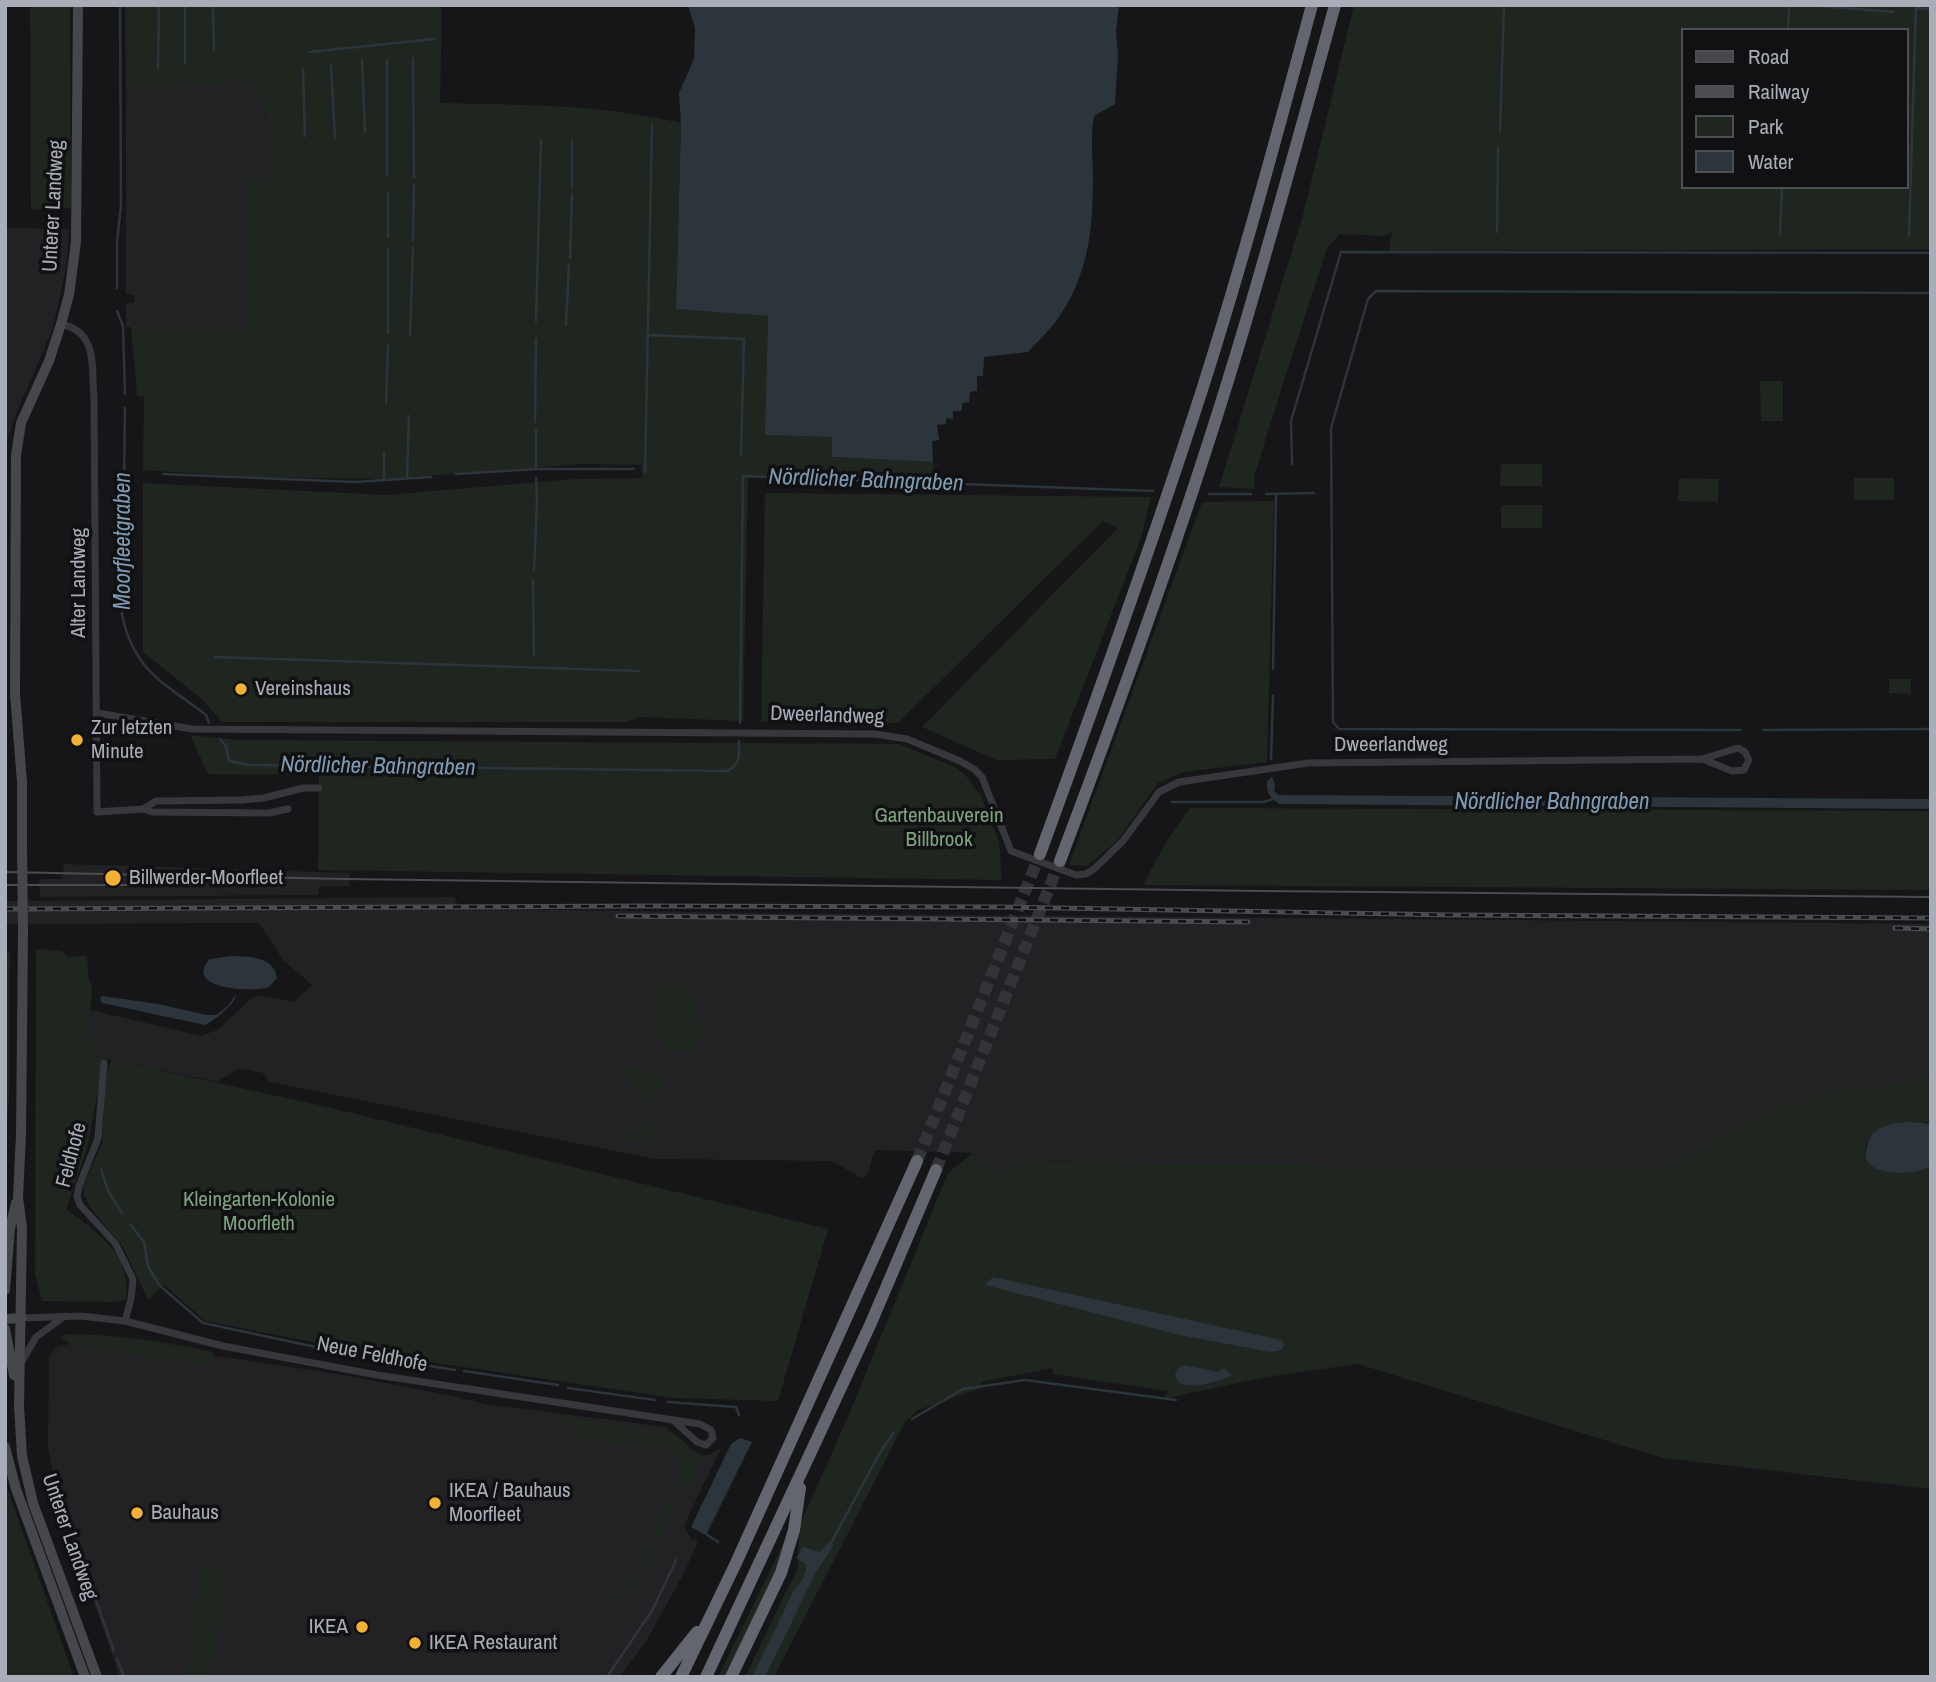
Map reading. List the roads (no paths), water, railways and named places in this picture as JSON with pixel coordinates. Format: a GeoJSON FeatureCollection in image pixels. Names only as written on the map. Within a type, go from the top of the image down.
{"type":"FeatureCollection","features":[{"type":"Feature","properties":{"kind":"highway"},"geometry":{"type":"LineString","coordinates":[[1040,854],[1140,577],[1201,391],[1312,5]]}},
{"type":"Feature","properties":{"kind":"highway"},"geometry":{"type":"LineString","coordinates":[[1060,862],[1161,585],[1217,412],[1250,309],[1335,5]]}},
{"type":"Feature","properties":{"kind":"highway"},"geometry":{"type":"LineString","coordinates":[[681,1677],[917,1161]]}},
{"type":"Feature","properties":{"kind":"highway"},"geometry":{"type":"LineString","coordinates":[[706,1677],[871,1323],[936,1170]]}},
{"type":"Feature","properties":{"kind":"highway"},"geometry":{"type":"LineString","coordinates":[[731,1677],[780,1573],[794,1530],[803,1472]]}},
{"type":"Feature","properties":{"kind":"highway"},"geometry":{"type":"LineString","coordinates":[[661,1677],[711,1616]]}},
{"type":"Feature","properties":{"kind":"main road","name":"Unterer Landweg"},"geometry":{"type":"LineString","coordinates":[[78,5],[76,242],[69,295],[48,361],[21,423],[10,478],[15,694],[22,782],[23,962],[18,1197],[22,1228],[22,1318],[19,1406],[22,1457],[33,1503],[97,1677]]}},
{"type":"Feature","properties":{"kind":"main road","name":"Unterer Landweg"},"geometry":{"type":"LineString","coordinates":[[5,1290],[10,1228],[18,1197]]}},
{"type":"Feature","properties":{"kind":"main road"},"geometry":{"type":"LineString","coordinates":[[5,1320],[22,1318]]}},
{"type":"Feature","properties":{"kind":"main road"},"geometry":{"type":"LineString","coordinates":[[5,1329],[19,1406]]}},
{"type":"Feature","properties":{"kind":"main road","name":"Unterer Landweg"},"geometry":{"type":"LineString","coordinates":[[5,1447],[16,1489],[85,1677]]}},
{"type":"Feature","properties":{"kind":"street","name":"Alter Landweg"},"geometry":{"type":"LineString","coordinates":[[61,324],[81,332],[88,341],[90,355],[94,424],[97,812],[143,809],[152,812],[269,813],[288,808]]}},
{"type":"Feature","properties":{"kind":"street","name":"Dweerlandweg"},"geometry":{"type":"LineString","coordinates":[[97,713],[192,729],[892,735],[974,769],[982,777],[1011,851],[1076,875],[1086,874],[1094,869],[1123,841],[1159,792],[1179,782],[1308,763],[1702,759],[1738,748],[1745,752],[1749,760],[1744,770],[1736,772],[1702,759]]}},
{"type":"Feature","properties":{"kind":"street","name":"Alter Landweg"},"geometry":{"type":"LineString","coordinates":[[143,809],[156,801],[241,800],[303,788],[319,788]]}},
{"type":"Feature","properties":{"kind":"street","name":"Feldhofe"},"geometry":{"type":"LineString","coordinates":[[104,1063],[98,1138],[77,1197],[80,1205],[115,1243],[133,1279],[125,1321]]}},
{"type":"Feature","properties":{"kind":"street","name":"Neue Feldhofe"},"geometry":{"type":"LineString","coordinates":[[22,1318],[65,1316],[125,1321],[223,1346],[377,1375],[674,1421],[708,1427],[713,1438],[706,1445],[699,1444],[674,1421]]}},
{"type":"Feature","properties":{"kind":"street"},"geometry":{"type":"LineString","coordinates":[[20,1367],[36,1337],[65,1316]]}},
{"type":"Feature","properties":{"kind":"water"},"geometry":{"type":"Polygon","coordinates":[[[688,5],[1119,5],[1115,104],[1094,116],[1090,232],[1076,286],[1057,320],[1028,352],[984,357],[983,376],[977,376],[977,391],[970,392],[969,402],[962,403],[962,411],[953,411],[953,419],[946,418],[946,424],[937,425],[939,440],[932,441],[933,462],[832,457],[832,437],[765,435],[768,316],[676,309],[681,123],[679,93],[694,59],[695,28],[688,5]]]}},
{"type":"Feature","properties":{"kind":"water"},"geometry":{"type":"Polygon","coordinates":[[[1272,777],[1274,791],[1278,795],[1931,799],[1931,809],[1280,804],[1268,792],[1267,781],[1272,777]]]}},
{"type":"Feature","properties":{"kind":"water"},"geometry":{"type":"Polygon","coordinates":[[[232,956],[260,959],[271,965],[277,978],[269,987],[236,989],[212,983],[205,977],[204,969],[210,959],[232,956]]]}},
{"type":"Feature","properties":{"kind":"water"},"geometry":{"type":"Polygon","coordinates":[[[236,994],[229,1007],[205,1025],[102,1003],[100,999],[102,996],[216,1015],[228,1006],[236,994]]]}},
{"type":"Feature","properties":{"kind":"water"},"geometry":{"type":"Polygon","coordinates":[[[1891,1124],[1931,1124],[1931,1166],[1914,1172],[1892,1172],[1876,1169],[1866,1160],[1868,1142],[1877,1130],[1891,1124]]]}},
{"type":"Feature","properties":{"kind":"water"},"geometry":{"type":"Polygon","coordinates":[[[993,1277],[1281,1340],[1285,1345],[1281,1350],[1270,1352],[1180,1335],[985,1285],[993,1277]]]}},
{"type":"Feature","properties":{"kind":"water"},"geometry":{"type":"Polygon","coordinates":[[[1184,1365],[1218,1372],[1224,1368],[1232,1376],[1206,1384],[1186,1385],[1179,1383],[1175,1375],[1177,1369],[1184,1365]]]}},
{"type":"Feature","properties":{"kind":"water"},"geometry":{"type":"Polygon","coordinates":[[[740,1438],[752,1442],[706,1535],[691,1527],[731,1444],[740,1438]]]}},
{"type":"Feature","properties":{"kind":"water"},"geometry":{"type":"Polygon","coordinates":[[[829,1542],[834,1545],[816,1572],[765,1677],[752,1677],[804,1575],[806,1564],[796,1558],[803,1547],[820,1552],[829,1542]]]}},
{"type":"Feature","properties":{"kind":"waterway"},"geometry":{"type":"LineString","coordinates":[[117,288],[117,243],[121,204],[120,5]]}},
{"type":"Feature","properties":{"kind":"waterway"},"geometry":{"type":"LineString","coordinates":[[158,68],[159,5]]}},
{"type":"Feature","properties":{"kind":"waterway"},"geometry":{"type":"LineString","coordinates":[[185,5],[185,63]]}},
{"type":"Feature","properties":{"kind":"waterway"},"geometry":{"type":"LineString","coordinates":[[213,5],[214,50]]}},
{"type":"Feature","properties":{"kind":"waterway"},"geometry":{"type":"LineString","coordinates":[[1500,131],[1504,5]]}},
{"type":"Feature","properties":{"kind":"waterway"},"geometry":{"type":"LineString","coordinates":[[1788,28],[1789,5]]}},
{"type":"Feature","properties":{"kind":"waterway"},"geometry":{"type":"LineString","coordinates":[[1807,5],[1894,12]]}},
{"type":"Feature","properties":{"kind":"waterway"},"geometry":{"type":"LineString","coordinates":[[1909,236],[1916,5]]}},
{"type":"Feature","properties":{"kind":"waterway"},"geometry":{"type":"LineString","coordinates":[[1917,8],[1931,9]]}},
{"type":"Feature","properties":{"kind":"waterway"},"geometry":{"type":"LineString","coordinates":[[309,52],[434,39]]}},
{"type":"Feature","properties":{"kind":"waterway"},"geometry":{"type":"LineString","coordinates":[[413,58],[414,177]]}},
{"type":"Feature","properties":{"kind":"waterway"},"geometry":{"type":"LineString","coordinates":[[362,60],[365,132]]}},
{"type":"Feature","properties":{"kind":"waterway"},"geometry":{"type":"LineString","coordinates":[[387,60],[387,175]]}},
{"type":"Feature","properties":{"kind":"waterway"},"geometry":{"type":"LineString","coordinates":[[331,64],[335,138]]}},
{"type":"Feature","properties":{"kind":"waterway"},"geometry":{"type":"LineString","coordinates":[[303,69],[305,136]]}},
{"type":"Feature","properties":{"kind":"waterway"},"geometry":{"type":"LineString","coordinates":[[645,472],[652,125]]}},
{"type":"Feature","properties":{"kind":"waterway"},"geometry":{"type":"LineString","coordinates":[[536,321],[541,140]]}},
{"type":"Feature","properties":{"kind":"waterway"},"geometry":{"type":"LineString","coordinates":[[572,141],[572,187]]}},
{"type":"Feature","properties":{"kind":"waterway"},"geometry":{"type":"LineString","coordinates":[[1497,232],[1498,148]]}},
{"type":"Feature","properties":{"kind":"waterway"},"geometry":{"type":"LineString","coordinates":[[413,240],[414,185]]}},
{"type":"Feature","properties":{"kind":"waterway"},"geometry":{"type":"LineString","coordinates":[[1780,234],[1782,189]]}},
{"type":"Feature","properties":{"kind":"waterway"},"geometry":{"type":"LineString","coordinates":[[388,192],[388,237]]}},
{"type":"Feature","properties":{"kind":"waterway"},"geometry":{"type":"LineString","coordinates":[[570,258],[572,194]]}},
{"type":"Feature","properties":{"kind":"waterway"},"geometry":{"type":"LineString","coordinates":[[410,335],[413,248]]}},
{"type":"Feature","properties":{"kind":"waterway"},"geometry":{"type":"LineString","coordinates":[[388,249],[388,333]]}},
{"type":"Feature","properties":{"kind":"waterway"},"geometry":{"type":"LineString","coordinates":[[1292,464],[1291,421],[1341,252],[1931,253]]}},
{"type":"Feature","properties":{"kind":"waterway"},"geometry":{"type":"LineString","coordinates":[[566,325],[569,264]]}},
{"type":"Feature","properties":{"kind":"waterway"},"geometry":{"type":"LineString","coordinates":[[1740,730],[1339,729],[1333,722],[1331,428],[1368,299],[1376,291],[1931,293]]}},
{"type":"Feature","properties":{"kind":"waterway"},"geometry":{"type":"LineString","coordinates":[[117,311],[123,326],[125,394]]}},
{"type":"Feature","properties":{"kind":"waterway"},"geometry":{"type":"LineString","coordinates":[[648,335],[744,339],[741,455]]}},
{"type":"Feature","properties":{"kind":"waterway"},"geometry":{"type":"LineString","coordinates":[[535,422],[536,339]]}},
{"type":"Feature","properties":{"kind":"waterway"},"geometry":{"type":"LineString","coordinates":[[386,403],[388,345]]}},
{"type":"Feature","properties":{"kind":"waterway","name":"Moorfleetgraben"},"geometry":{"type":"LineString","coordinates":[[125,408],[122,615],[127,634],[134,650],[153,674],[206,715],[209,723]]}},
{"type":"Feature","properties":{"kind":"waterway"},"geometry":{"type":"LineString","coordinates":[[407,478],[409,416]]}},
{"type":"Feature","properties":{"kind":"waterway"},"geometry":{"type":"LineString","coordinates":[[536,430],[536,469]]}},
{"type":"Feature","properties":{"kind":"waterway"},"geometry":{"type":"LineString","coordinates":[[384,453],[384,480]]}},
{"type":"Feature","properties":{"kind":"waterway"},"geometry":{"type":"LineString","coordinates":[[456,474],[536,469],[634,469]]}},
{"type":"Feature","properties":{"kind":"waterway"},"geometry":{"type":"LineString","coordinates":[[163,474],[355,482],[431,477]]}},
{"type":"Feature","properties":{"kind":"waterway","name":"Nördlicher Bahngraben"},"geometry":{"type":"LineString","coordinates":[[740,723],[743,476],[1153,491]]}},
{"type":"Feature","properties":{"kind":"waterway"},"geometry":{"type":"LineString","coordinates":[[534,570],[536,478]]}},
{"type":"Feature","properties":{"kind":"waterway"},"geometry":{"type":"LineString","coordinates":[[1266,494],[1314,493]]}},
{"type":"Feature","properties":{"kind":"waterway"},"geometry":{"type":"LineString","coordinates":[[1209,494],[1251,494]]}},
{"type":"Feature","properties":{"kind":"waterway"},"geometry":{"type":"LineString","coordinates":[[1273,669],[1276,494]]}},
{"type":"Feature","properties":{"kind":"waterway"},"geometry":{"type":"LineString","coordinates":[[533,580],[534,655]]}},
{"type":"Feature","properties":{"kind":"waterway"},"geometry":{"type":"LineString","coordinates":[[215,657],[639,671]]}},
{"type":"Feature","properties":{"kind":"waterway"},"geometry":{"type":"LineString","coordinates":[[1271,759],[1273,696]]}},
{"type":"Feature","properties":{"kind":"waterway"},"geometry":{"type":"LineString","coordinates":[[1763,730],[1931,729]]}},
{"type":"Feature","properties":{"kind":"waterway","name":"Nördlicher Bahngraben"},"geometry":{"type":"LineString","coordinates":[[220,739],[226,746],[229,761],[250,765],[727,771],[737,762],[739,741]]}},
{"type":"Feature","properties":{"kind":"waterway","name":"Nördlicher Bahngraben"},"geometry":{"type":"LineString","coordinates":[[1172,802],[1264,802],[1273,799]]}},
{"type":"Feature","properties":{"kind":"waterway"},"geometry":{"type":"LineString","coordinates":[[101,1168],[108,1191],[122,1213]]}},
{"type":"Feature","properties":{"kind":"waterway"},"geometry":{"type":"LineString","coordinates":[[130,1224],[144,1242],[148,1266],[159,1285],[203,1323],[330,1350],[455,1370]]}},
{"type":"Feature","properties":{"kind":"waterway"},"geometry":{"type":"LineString","coordinates":[[464,1371],[558,1385]]}},
{"type":"Feature","properties":{"kind":"waterway"},"geometry":{"type":"LineString","coordinates":[[912,1419],[963,1389],[1025,1380],[1176,1400]]}},
{"type":"Feature","properties":{"kind":"waterway"},"geometry":{"type":"LineString","coordinates":[[568,1388],[655,1400]]}},
{"type":"Feature","properties":{"kind":"waterway"},"geometry":{"type":"LineString","coordinates":[[668,1402],[736,1407],[739,1415]]}},
{"type":"Feature","properties":{"kind":"waterway"},"geometry":{"type":"LineString","coordinates":[[830,1545],[894,1432]]}},
{"type":"Feature","properties":{"kind":"waterway"},"geometry":{"type":"LineString","coordinates":[[63,1508],[114,1651]]}},
{"type":"Feature","properties":{"kind":"waterway"},"geometry":{"type":"LineString","coordinates":[[706,1534],[718,1542]]}},
{"type":"Feature","properties":{"kind":"waterway"},"geometry":{"type":"LineString","coordinates":[[607,1677],[653,1609],[676,1560]]}},
{"type":"Feature","properties":{"kind":"waterway"},"geometry":{"type":"LineString","coordinates":[[117,1658],[124,1677]]}},
{"type":"Feature","properties":{"kind":"tunnel"},"geometry":{"type":"LineString","coordinates":[[917,1161],[1040,854]]}},
{"type":"Feature","properties":{"kind":"tunnel"},"geometry":{"type":"LineString","coordinates":[[936,1170],[1060,861]]}},
{"type":"Feature","properties":{"kind":"tram line"},"geometry":{"type":"LineString","coordinates":[[5,872],[1262,891],[1931,897]]}},
{"type":"Feature","properties":{"kind":"tram line"},"geometry":{"type":"LineString","coordinates":[[5,885],[166,885]]}},
{"type":"Feature","properties":{"kind":"railway"},"geometry":{"type":"LineString","coordinates":[[5,909],[1000,907],[1453,915],[1931,918]]}},
{"type":"Feature","properties":{"kind":"railway"},"geometry":{"type":"LineString","coordinates":[[618,916],[1248,922]]}},
{"type":"Feature","properties":{"kind":"railway"},"geometry":{"type":"LineString","coordinates":[[1895,928],[1931,929]]}},
{"type":"Feature","properties":{"kind":"place","name":"Vereinshaus"},"geometry":{"type":"Point","coordinates":[241,689]}},
{"type":"Feature","properties":{"kind":"place","name":"Zur letzten Minute"},"geometry":{"type":"Point","coordinates":[77,740]}},
{"type":"Feature","properties":{"kind":"place","name":"Billwerder-Moorfleet"},"geometry":{"type":"Point","coordinates":[113,878]}},
{"type":"Feature","properties":{"kind":"place","name":"IKEA / Bauhaus Moorfleet"},"geometry":{"type":"Point","coordinates":[435,1503]}},
{"type":"Feature","properties":{"kind":"place","name":"Bauhaus"},"geometry":{"type":"Point","coordinates":[137,1513]}},
{"type":"Feature","properties":{"kind":"place","name":"IKEA"},"geometry":{"type":"Point","coordinates":[362,1627]}},
{"type":"Feature","properties":{"kind":"place","name":"IKEA Restaurant"},"geometry":{"type":"Point","coordinates":[415,1643]}},
{"type":"Feature","properties":{"kind":"park label","name":"Gartenbauverein Billbrook"},"geometry":{"type":"Point","coordinates":[939,828]}},
{"type":"Feature","properties":{"kind":"park label","name":"Kleingarten-Kolonie Moorfleth"},"geometry":{"type":"Point","coordinates":[259,1212]}}]}
